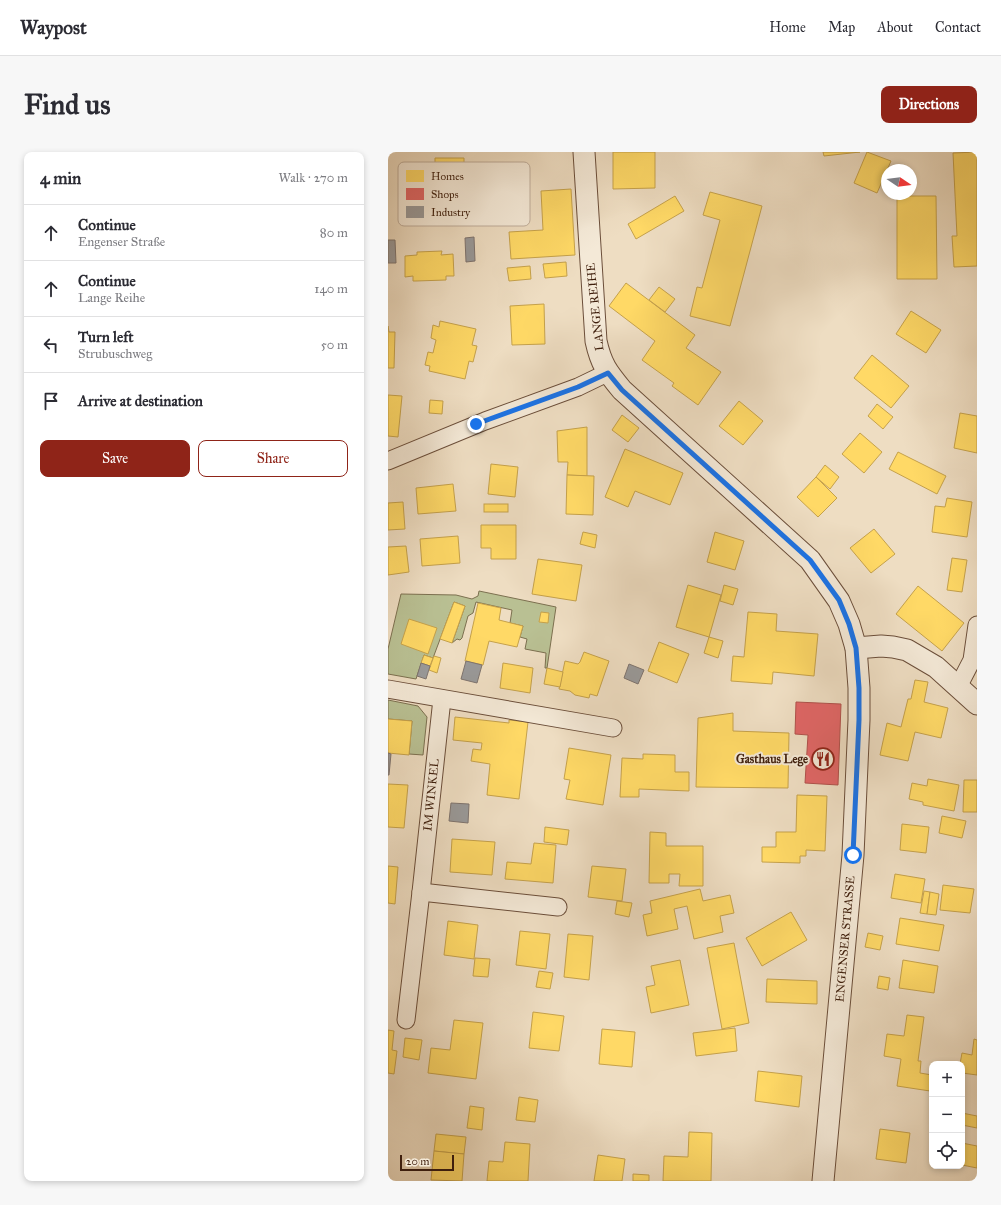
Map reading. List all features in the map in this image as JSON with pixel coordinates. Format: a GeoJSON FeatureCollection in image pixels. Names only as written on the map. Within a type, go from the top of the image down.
{"type":"FeatureCollection","features":[{"type":"Feature","properties":{"kind":"street","name":"LANGE REIHE"},"geometry":{"type":"LineString","coordinates":[[584,152],[596,341],[600,357],[608,373],[622,390],[810,560],[839,600],[849,624],[856,648]]}},
{"type":"Feature","properties":{"kind":"street"},"geometry":{"type":"LineString","coordinates":[[388,460],[485,421],[578,387],[608,373]]}},
{"type":"Feature","properties":{"kind":"street"},"geometry":{"type":"LineString","coordinates":[[958,687],[972,660],[977,625]]}},
{"type":"Feature","properties":{"kind":"street"},"geometry":{"type":"LineString","coordinates":[[856,648],[881,646],[907,650],[936,667],[977,704]]}},
{"type":"Feature","properties":{"kind":"street","name":"ENGENSER STRASSE"},"geometry":{"type":"LineString","coordinates":[[823,1181],[853,855],[859,720],[859,688],[856,648]]}},
{"type":"Feature","properties":{"kind":"street"},"geometry":{"type":"LineString","coordinates":[[388,689],[613,728]]}},
{"type":"Feature","properties":{"kind":"street","name":"IM WINKEL"},"geometry":{"type":"LineString","coordinates":[[406,1020],[442,698]]}},
{"type":"Feature","properties":{"kind":"street"},"geometry":{"type":"LineString","coordinates":[[421,892],[558,907]]}},
{"type":"Feature","properties":{"kind":"green space"},"geometry":{"type":"Polygon","coordinates":[[[479,591],[556,607],[547,668],[545,668],[546,653],[525,649],[527,639],[520,637],[523,626],[510,623],[512,610],[476,602],[473,613],[468,616],[462,638],[460,640],[457,639],[452,643],[465,606],[454,602],[433,658],[424,655],[416,679],[388,674],[388,649],[401,594],[456,595],[472,599],[478,596],[479,591]]]}},
{"type":"Feature","properties":{"kind":"green space"},"geometry":{"type":"Polygon","coordinates":[[[388,700],[418,706],[427,717],[423,755],[409,754],[412,721],[388,719],[388,700]]]}},
{"type":"Feature","properties":{"kind":"building: Homes"},"geometry":{"type":"Polygon","coordinates":[[[613,152],[655,152],[655,188],[613,189],[613,152]]]}},
{"type":"Feature","properties":{"kind":"building: Homes"},"geometry":{"type":"Polygon","coordinates":[[[823,152],[860,152],[824,156],[823,152]]]}},
{"type":"Feature","properties":{"kind":"building: Homes"},"geometry":{"type":"Polygon","coordinates":[[[867,152],[891,161],[890,164],[881,164],[881,184],[877,193],[854,183],[867,152]]]}},
{"type":"Feature","properties":{"kind":"building: Homes"},"geometry":{"type":"Polygon","coordinates":[[[977,152],[977,266],[954,267],[952,236],[957,236],[953,153],[977,152]]]}},
{"type":"Feature","properties":{"kind":"building: Homes"},"geometry":{"type":"Polygon","coordinates":[[[435,158],[464,158],[464,162],[435,162],[435,158]]]}},
{"type":"Feature","properties":{"kind":"building: Homes"},"geometry":{"type":"Polygon","coordinates":[[[571,189],[575,255],[511,259],[509,232],[543,230],[541,191],[571,189]]]}},
{"type":"Feature","properties":{"kind":"building: Homes"},"geometry":{"type":"Polygon","coordinates":[[[710,192],[762,206],[730,326],[690,316],[697,287],[702,288],[720,220],[703,215],[710,192]]]}},
{"type":"Feature","properties":{"kind":"building: Homes"},"geometry":{"type":"Polygon","coordinates":[[[675,196],[684,211],[636,239],[628,224],[675,196]]]}},
{"type":"Feature","properties":{"kind":"building: Homes"},"geometry":{"type":"Polygon","coordinates":[[[917,196],[936,196],[937,279],[897,279],[897,200],[917,200],[917,196]]]}},
{"type":"Feature","properties":{"kind":"building: Homes"},"geometry":{"type":"Polygon","coordinates":[[[442,251],[441,255],[453,254],[454,276],[446,276],[446,280],[416,281],[413,281],[413,276],[405,277],[405,256],[417,255],[417,252],[442,251]]]}},
{"type":"Feature","properties":{"kind":"building: Homes"},"geometry":{"type":"Polygon","coordinates":[[[566,262],[567,276],[545,278],[543,264],[566,262]]]}},
{"type":"Feature","properties":{"kind":"building: Homes"},"geometry":{"type":"Polygon","coordinates":[[[530,266],[531,279],[509,281],[507,268],[530,266]]]}},
{"type":"Feature","properties":{"kind":"building: Homes"},"geometry":{"type":"Polygon","coordinates":[[[626,283],[695,335],[686,348],[721,372],[698,405],[672,386],[674,383],[642,360],[655,341],[609,306],[626,283]]]}},
{"type":"Feature","properties":{"kind":"building: Homes"},"geometry":{"type":"Polygon","coordinates":[[[659,287],[675,299],[665,312],[649,300],[659,287]]]}},
{"type":"Feature","properties":{"kind":"building: Homes"},"geometry":{"type":"Polygon","coordinates":[[[544,304],[545,344],[512,345],[510,306],[544,304]]]}},
{"type":"Feature","properties":{"kind":"building: Homes"},"geometry":{"type":"Polygon","coordinates":[[[911,311],[941,330],[926,353],[896,334],[911,311]]]}},
{"type":"Feature","properties":{"kind":"building: Homes"},"geometry":{"type":"Polygon","coordinates":[[[440,321],[476,329],[472,345],[477,346],[473,362],[469,361],[465,379],[429,371],[430,366],[425,365],[428,352],[433,353],[436,340],[431,338],[433,325],[439,327],[440,321]]]}},
{"type":"Feature","properties":{"kind":"building: Homes"},"geometry":{"type":"Polygon","coordinates":[[[388,326],[389,332],[395,332],[394,368],[388,368],[388,326]]]}},
{"type":"Feature","properties":{"kind":"building: Homes"},"geometry":{"type":"Polygon","coordinates":[[[872,355],[909,386],[891,408],[854,378],[872,355]]]}},
{"type":"Feature","properties":{"kind":"building: Homes"},"geometry":{"type":"Polygon","coordinates":[[[388,395],[402,396],[398,437],[388,436],[388,395]]]}},
{"type":"Feature","properties":{"kind":"building: Homes"},"geometry":{"type":"Polygon","coordinates":[[[430,400],[443,401],[442,414],[429,413],[430,400]]]}},
{"type":"Feature","properties":{"kind":"building: Homes"},"geometry":{"type":"Polygon","coordinates":[[[739,401],[763,421],[743,445],[719,426],[739,401]]]}},
{"type":"Feature","properties":{"kind":"building: Homes"},"geometry":{"type":"Polygon","coordinates":[[[877,404],[893,417],[883,429],[868,416],[877,404]]]}},
{"type":"Feature","properties":{"kind":"building: Homes"},"geometry":{"type":"Polygon","coordinates":[[[960,413],[977,416],[977,453],[954,448],[960,413]]]}},
{"type":"Feature","properties":{"kind":"building: Homes"},"geometry":{"type":"Polygon","coordinates":[[[622,415],[639,428],[628,442],[612,430],[622,415]]]}},
{"type":"Feature","properties":{"kind":"building: Homes"},"geometry":{"type":"Polygon","coordinates":[[[587,427],[587,476],[567,475],[568,462],[558,462],[557,431],[587,427]]]}},
{"type":"Feature","properties":{"kind":"building: Homes"},"geometry":{"type":"Polygon","coordinates":[[[860,433],[882,452],[864,473],[842,454],[860,433]]]}},
{"type":"Feature","properties":{"kind":"building: Homes"},"geometry":{"type":"Polygon","coordinates":[[[625,449],[683,473],[670,505],[635,491],[628,507],[605,497],[625,449]]]}},
{"type":"Feature","properties":{"kind":"building: Homes"},"geometry":{"type":"Polygon","coordinates":[[[898,452],[946,476],[937,494],[889,469],[898,452]]]}},
{"type":"Feature","properties":{"kind":"building: Homes"},"geometry":{"type":"Polygon","coordinates":[[[491,464],[518,467],[515,497],[488,494],[491,464]]]}},
{"type":"Feature","properties":{"kind":"building: Homes"},"geometry":{"type":"Polygon","coordinates":[[[825,465],[839,477],[830,489],[816,477],[825,465]]]}},
{"type":"Feature","properties":{"kind":"building: Homes"},"geometry":{"type":"Polygon","coordinates":[[[567,475],[594,476],[593,515],[566,514],[567,475]]]}},
{"type":"Feature","properties":{"kind":"building: Homes"},"geometry":{"type":"Polygon","coordinates":[[[816,477],[837,498],[818,517],[797,497],[816,477]]]}},
{"type":"Feature","properties":{"kind":"building: Homes"},"geometry":{"type":"Polygon","coordinates":[[[453,484],[456,511],[418,514],[416,488],[453,484]]]}},
{"type":"Feature","properties":{"kind":"building: Homes"},"geometry":{"type":"Polygon","coordinates":[[[947,498],[972,502],[967,537],[932,532],[935,506],[945,507],[947,498]]]}},
{"type":"Feature","properties":{"kind":"building: Homes"},"geometry":{"type":"Polygon","coordinates":[[[403,502],[405,529],[388,530],[388,503],[403,502]]]}},
{"type":"Feature","properties":{"kind":"building: Homes"},"geometry":{"type":"Polygon","coordinates":[[[484,504],[508,504],[508,512],[484,512],[484,504]]]}},
{"type":"Feature","properties":{"kind":"building: Homes"},"geometry":{"type":"Polygon","coordinates":[[[481,525],[516,525],[516,559],[491,559],[491,548],[481,548],[481,525]]]}},
{"type":"Feature","properties":{"kind":"building: Homes"},"geometry":{"type":"Polygon","coordinates":[[[874,529],[895,554],[871,573],[850,548],[874,529]]]}},
{"type":"Feature","properties":{"kind":"building: Homes"},"geometry":{"type":"Polygon","coordinates":[[[583,532],[597,535],[595,548],[580,544],[583,532]]]}},
{"type":"Feature","properties":{"kind":"building: Homes"},"geometry":{"type":"Polygon","coordinates":[[[715,532],[744,541],[735,570],[707,562],[715,532]]]}},
{"type":"Feature","properties":{"kind":"building: Homes"},"geometry":{"type":"Polygon","coordinates":[[[458,536],[460,563],[422,566],[420,539],[458,536]]]}},
{"type":"Feature","properties":{"kind":"building: Homes"},"geometry":{"type":"Polygon","coordinates":[[[406,546],[409,572],[388,575],[388,547],[406,546]]]}},
{"type":"Feature","properties":{"kind":"building: Homes"},"geometry":{"type":"Polygon","coordinates":[[[952,558],[967,560],[962,592],[947,590],[952,558]]]}},
{"type":"Feature","properties":{"kind":"building: Homes"},"geometry":{"type":"Polygon","coordinates":[[[538,559],[582,565],[576,601],[532,594],[538,559]]]}},
{"type":"Feature","properties":{"kind":"building: Homes"},"geometry":{"type":"Polygon","coordinates":[[[688,585],[721,595],[709,637],[676,627],[688,585]]]}},
{"type":"Feature","properties":{"kind":"building: Homes"},"geometry":{"type":"Polygon","coordinates":[[[724,585],[738,589],[733,605],[720,601],[724,585]]]}},
{"type":"Feature","properties":{"kind":"building: Homes"},"geometry":{"type":"Polygon","coordinates":[[[918,586],[964,623],[942,651],[896,614],[918,586]]]}},
{"type":"Feature","properties":{"kind":"building: Homes"},"geometry":{"type":"Polygon","coordinates":[[[454,602],[465,606],[452,643],[440,639],[454,602]]]}},
{"type":"Feature","properties":{"kind":"building: Homes"},"geometry":{"type":"Polygon","coordinates":[[[478,603],[501,608],[499,620],[523,626],[517,647],[489,641],[483,665],[465,661],[478,603]]]}},
{"type":"Feature","properties":{"kind":"building: Homes"},"geometry":{"type":"Polygon","coordinates":[[[541,612],[549,613],[548,623],[539,622],[541,612]]]}},
{"type":"Feature","properties":{"kind":"building: Homes"},"geometry":{"type":"Polygon","coordinates":[[[748,612],[777,614],[776,631],[818,634],[814,676],[773,672],[772,684],[731,681],[733,656],[744,657],[748,612]]]}},
{"type":"Feature","properties":{"kind":"building: Homes"},"geometry":{"type":"Polygon","coordinates":[[[409,619],[437,628],[428,654],[401,644],[409,619]]]}},
{"type":"Feature","properties":{"kind":"building: Homes"},"geometry":{"type":"Polygon","coordinates":[[[709,637],[723,641],[718,658],[704,653],[709,637]]]}},
{"type":"Feature","properties":{"kind":"building: Homes"},"geometry":{"type":"Polygon","coordinates":[[[659,642],[689,654],[677,683],[648,671],[659,642]]]}},
{"type":"Feature","properties":{"kind":"building: Homes"},"geometry":{"type":"Polygon","coordinates":[[[584,652],[609,661],[597,696],[590,694],[589,698],[575,695],[570,691],[559,689],[565,661],[578,664],[584,652]]]}},
{"type":"Feature","properties":{"kind":"building: Homes"},"geometry":{"type":"Polygon","coordinates":[[[424,655],[433,658],[430,666],[421,663],[424,655]]]}},
{"type":"Feature","properties":{"kind":"building: Homes"},"geometry":{"type":"Polygon","coordinates":[[[434,656],[441,658],[437,673],[429,670],[434,656]]]}},
{"type":"Feature","properties":{"kind":"building: Homes"},"geometry":{"type":"Polygon","coordinates":[[[503,663],[533,668],[530,693],[500,688],[503,663]]]}},
{"type":"Feature","properties":{"kind":"building: Homes"},"geometry":{"type":"Polygon","coordinates":[[[547,668],[563,672],[560,687],[544,684],[547,668]]]}},
{"type":"Feature","properties":{"kind":"building: Homes"},"geometry":{"type":"Polygon","coordinates":[[[915,680],[928,682],[924,702],[948,708],[941,738],[915,732],[908,761],[880,755],[887,723],[901,727],[908,699],[911,699],[915,680]]]}},
{"type":"Feature","properties":{"kind":"building: Homes"},"geometry":{"type":"Polygon","coordinates":[[[733,713],[733,731],[789,733],[788,788],[696,787],[698,718],[733,713]]]}},
{"type":"Feature","properties":{"kind":"building: Homes"},"geometry":{"type":"Polygon","coordinates":[[[455,717],[509,723],[509,720],[528,722],[519,799],[487,795],[490,764],[471,761],[473,749],[481,750],[482,743],[453,740],[455,717]]]}},
{"type":"Feature","properties":{"kind":"building: Homes"},"geometry":{"type":"Polygon","coordinates":[[[388,719],[412,721],[409,755],[388,753],[388,719]]]}},
{"type":"Feature","properties":{"kind":"building: Homes"},"geometry":{"type":"Polygon","coordinates":[[[569,748],[611,755],[603,805],[566,799],[570,780],[564,779],[569,748]]]}},
{"type":"Feature","properties":{"kind":"building: Homes"},"geometry":{"type":"Polygon","coordinates":[[[643,754],[675,755],[675,772],[689,772],[689,791],[639,789],[639,797],[620,797],[622,758],[643,759],[643,754]]]}},
{"type":"Feature","properties":{"kind":"building: Homes"},"geometry":{"type":"Polygon","coordinates":[[[928,779],[959,785],[954,811],[923,805],[923,802],[909,799],[912,783],[927,786],[928,779]]]}},
{"type":"Feature","properties":{"kind":"building: Homes"},"geometry":{"type":"Polygon","coordinates":[[[964,780],[977,780],[977,812],[963,812],[964,780]]]}},
{"type":"Feature","properties":{"kind":"building: Homes"},"geometry":{"type":"Polygon","coordinates":[[[388,784],[408,785],[404,828],[388,827],[388,784]]]}},
{"type":"Feature","properties":{"kind":"building: Homes"},"geometry":{"type":"Polygon","coordinates":[[[797,795],[827,796],[825,851],[806,850],[806,856],[800,856],[800,863],[762,862],[762,847],[776,847],[776,832],[796,832],[797,795]]]}},
{"type":"Feature","properties":{"kind":"building: Homes"},"geometry":{"type":"Polygon","coordinates":[[[942,816],[966,821],[962,838],[939,833],[942,816]]]}},
{"type":"Feature","properties":{"kind":"building: Homes"},"geometry":{"type":"Polygon","coordinates":[[[902,824],[929,827],[926,853],[900,850],[902,824]]]}},
{"type":"Feature","properties":{"kind":"building: Homes"},"geometry":{"type":"Polygon","coordinates":[[[545,827],[569,830],[567,845],[544,842],[545,827]]]}},
{"type":"Feature","properties":{"kind":"building: Homes"},"geometry":{"type":"Polygon","coordinates":[[[650,832],[666,833],[666,846],[703,846],[703,886],[679,886],[680,874],[669,874],[669,883],[649,883],[650,832]]]}},
{"type":"Feature","properties":{"kind":"building: Homes"},"geometry":{"type":"Polygon","coordinates":[[[452,839],[495,842],[492,875],[450,872],[452,839]]]}},
{"type":"Feature","properties":{"kind":"building: Homes"},"geometry":{"type":"Polygon","coordinates":[[[534,843],[556,845],[553,883],[505,879],[507,862],[531,864],[534,843]]]}},
{"type":"Feature","properties":{"kind":"building: Homes"},"geometry":{"type":"Polygon","coordinates":[[[388,866],[398,867],[395,904],[388,903],[388,866]]]}},
{"type":"Feature","properties":{"kind":"building: Homes"},"geometry":{"type":"Polygon","coordinates":[[[592,866],[626,869],[622,901],[588,897],[592,866]]]}},
{"type":"Feature","properties":{"kind":"building: Homes"},"geometry":{"type":"Polygon","coordinates":[[[895,874],[925,879],[921,903],[891,898],[895,874]]]}},
{"type":"Feature","properties":{"kind":"building: Homes"},"geometry":{"type":"Polygon","coordinates":[[[943,885],[974,889],[970,913],[940,910],[943,885]]]}},
{"type":"Feature","properties":{"kind":"building: Homes"},"geometry":{"type":"Polygon","coordinates":[[[700,889],[703,901],[730,895],[734,913],[720,916],[723,932],[694,939],[687,906],[674,909],[678,929],[647,936],[643,915],[652,913],[650,901],[700,889]]]}},
{"type":"Feature","properties":{"kind":"building: Homes"},"geometry":{"type":"Polygon","coordinates":[[[924,891],[930,892],[927,914],[920,913],[924,891]]]}},
{"type":"Feature","properties":{"kind":"building: Homes"},"geometry":{"type":"Polygon","coordinates":[[[930,892],[939,894],[936,915],[927,914],[930,892]]]}},
{"type":"Feature","properties":{"kind":"building: Homes"},"geometry":{"type":"Polygon","coordinates":[[[617,901],[632,903],[629,917],[615,914],[617,901]]]}},
{"type":"Feature","properties":{"kind":"building: Homes"},"geometry":{"type":"Polygon","coordinates":[[[791,912],[807,940],[762,966],[746,938],[791,912]]]}},
{"type":"Feature","properties":{"kind":"building: Homes"},"geometry":{"type":"Polygon","coordinates":[[[900,918],[944,925],[939,951],[896,944],[900,918]]]}},
{"type":"Feature","properties":{"kind":"building: Homes"},"geometry":{"type":"Polygon","coordinates":[[[448,921],[478,925],[474,959],[444,955],[448,921]]]}},
{"type":"Feature","properties":{"kind":"building: Homes"},"geometry":{"type":"Polygon","coordinates":[[[520,931],[550,934],[546,969],[516,965],[520,931]]]}},
{"type":"Feature","properties":{"kind":"building: Homes"},"geometry":{"type":"Polygon","coordinates":[[[868,933],[883,936],[880,950],[865,947],[868,933]]]}},
{"type":"Feature","properties":{"kind":"building: Homes"},"geometry":{"type":"Polygon","coordinates":[[[568,934],[593,936],[589,980],[564,977],[568,934]]]}},
{"type":"Feature","properties":{"kind":"building: Homes"},"geometry":{"type":"Polygon","coordinates":[[[734,943],[749,1023],[722,1029],[707,948],[734,943]]]}},
{"type":"Feature","properties":{"kind":"building: Homes"},"geometry":{"type":"Polygon","coordinates":[[[475,958],[490,959],[488,977],[473,976],[475,958]]]}},
{"type":"Feature","properties":{"kind":"building: Homes"},"geometry":{"type":"Polygon","coordinates":[[[680,960],[689,1005],[651,1013],[646,987],[655,985],[651,966],[680,960]]]}},
{"type":"Feature","properties":{"kind":"building: Homes"},"geometry":{"type":"Polygon","coordinates":[[[903,960],[938,966],[934,993],[899,988],[903,960]]]}},
{"type":"Feature","properties":{"kind":"building: Homes"},"geometry":{"type":"Polygon","coordinates":[[[539,971],[553,973],[550,989],[536,987],[539,971]]]}},
{"type":"Feature","properties":{"kind":"building: Homes"},"geometry":{"type":"Polygon","coordinates":[[[879,976],[890,978],[888,990],[877,988],[879,976]]]}},
{"type":"Feature","properties":{"kind":"building: Homes"},"geometry":{"type":"Polygon","coordinates":[[[767,979],[817,981],[817,1004],[766,1002],[767,979]]]}},
{"type":"Feature","properties":{"kind":"building: Homes"},"geometry":{"type":"Polygon","coordinates":[[[533,1012],[564,1016],[559,1051],[529,1048],[533,1012]]]}},
{"type":"Feature","properties":{"kind":"building: Homes"},"geometry":{"type":"Polygon","coordinates":[[[907,1015],[924,1017],[918,1061],[921,1061],[920,1073],[929,1074],[929,1091],[897,1086],[901,1059],[884,1056],[887,1034],[904,1036],[907,1015]]]}},
{"type":"Feature","properties":{"kind":"building: Homes"},"geometry":{"type":"Polygon","coordinates":[[[454,1020],[483,1023],[476,1079],[428,1073],[431,1048],[450,1050],[454,1020]]]}},
{"type":"Feature","properties":{"kind":"building: Homes"},"geometry":{"type":"Polygon","coordinates":[[[735,1028],[737,1051],[696,1056],[693,1033],[735,1028]]]}},
{"type":"Feature","properties":{"kind":"building: Homes"},"geometry":{"type":"Polygon","coordinates":[[[602,1029],[635,1032],[632,1067],[599,1064],[602,1029]]]}},
{"type":"Feature","properties":{"kind":"building: Homes"},"geometry":{"type":"Polygon","coordinates":[[[388,1030],[394,1031],[392,1050],[397,1051],[394,1074],[388,1073],[388,1030]]]}},
{"type":"Feature","properties":{"kind":"building: Homes"},"geometry":{"type":"Polygon","coordinates":[[[405,1038],[422,1040],[419,1060],[403,1057],[405,1038]]]}},
{"type":"Feature","properties":{"kind":"building: Homes"},"geometry":{"type":"Polygon","coordinates":[[[974,1039],[977,1040],[977,1075],[965,1073],[965,1061],[961,1061],[962,1053],[972,1055],[974,1039]]]}},
{"type":"Feature","properties":{"kind":"building: Homes"},"geometry":{"type":"Polygon","coordinates":[[[758,1071],[802,1076],[799,1107],[755,1101],[758,1071]]]}},
{"type":"Feature","properties":{"kind":"building: Homes"},"geometry":{"type":"Polygon","coordinates":[[[519,1097],[538,1100],[535,1122],[516,1120],[519,1097]]]}},
{"type":"Feature","properties":{"kind":"building: Homes"},"geometry":{"type":"Polygon","coordinates":[[[470,1106],[484,1108],[482,1130],[467,1128],[470,1106]]]}},
{"type":"Feature","properties":{"kind":"building: Homes"},"geometry":{"type":"Polygon","coordinates":[[[965,1114],[977,1116],[977,1128],[965,1126],[965,1114]]]}},
{"type":"Feature","properties":{"kind":"building: Homes"},"geometry":{"type":"Polygon","coordinates":[[[880,1129],[910,1133],[906,1163],[876,1159],[880,1129]]]}},
{"type":"Feature","properties":{"kind":"building: Homes"},"geometry":{"type":"Polygon","coordinates":[[[689,1132],[712,1133],[711,1181],[663,1181],[664,1156],[688,1157],[689,1132]]]}},
{"type":"Feature","properties":{"kind":"building: Homes"},"geometry":{"type":"Polygon","coordinates":[[[436,1134],[466,1137],[464,1154],[434,1151],[436,1134]]]}},
{"type":"Feature","properties":{"kind":"building: Homes"},"geometry":{"type":"Polygon","coordinates":[[[505,1142],[530,1144],[528,1181],[487,1181],[489,1161],[503,1162],[505,1142]]]}},
{"type":"Feature","properties":{"kind":"building: Homes"},"geometry":{"type":"Polygon","coordinates":[[[965,1144],[977,1146],[977,1168],[965,1166],[965,1144]]]}},
{"type":"Feature","properties":{"kind":"building: Homes"},"geometry":{"type":"Polygon","coordinates":[[[434,1151],[464,1154],[462,1181],[431,1180],[434,1151]]]}},
{"type":"Feature","properties":{"kind":"building: Homes"},"geometry":{"type":"Polygon","coordinates":[[[598,1155],[625,1159],[622,1181],[594,1181],[598,1155]]]}},
{"type":"Feature","properties":{"kind":"building: Homes"},"geometry":{"type":"Polygon","coordinates":[[[633,1174],[649,1175],[649,1181],[633,1181],[633,1174]]]}},
{"type":"Feature","properties":{"kind":"building: Shops","name":"Gasthaus Lege"},"geometry":{"type":"Polygon","coordinates":[[[796,702],[841,704],[838,785],[805,783],[808,735],[795,734],[796,702]]]}},
{"type":"Feature","properties":{"kind":"building: Industry"},"geometry":{"type":"Polygon","coordinates":[[[474,237],[475,261],[466,262],[465,238],[474,237]]]}},
{"type":"Feature","properties":{"kind":"building: Industry"},"geometry":{"type":"Polygon","coordinates":[[[388,240],[395,240],[396,263],[388,263],[388,240]]]}},
{"type":"Feature","properties":{"kind":"building: Industry"},"geometry":{"type":"Polygon","coordinates":[[[466,661],[482,665],[477,683],[461,679],[466,661]]]}},
{"type":"Feature","properties":{"kind":"building: Industry"},"geometry":{"type":"Polygon","coordinates":[[[421,663],[430,666],[426,679],[417,676],[421,663]]]}},
{"type":"Feature","properties":{"kind":"building: Industry"},"geometry":{"type":"Polygon","coordinates":[[[629,664],[644,670],[638,684],[624,678],[629,664]]]}},
{"type":"Feature","properties":{"kind":"building: Industry"},"geometry":{"type":"Polygon","coordinates":[[[388,753],[391,754],[389,775],[388,775],[388,753]]]}},
{"type":"Feature","properties":{"kind":"building: Industry"},"geometry":{"type":"Polygon","coordinates":[[[451,803],[469,804],[468,823],[449,821],[451,803]]]}},
{"type":"Feature","properties":{"kind":"place","name":"Gasthaus Lege"},"geometry":{"type":"Point","coordinates":[823,759]}},
{"type":"Feature","properties":{"kind":"route"},"geometry":{"type":"LineString","coordinates":[[476,424],[578,387],[608,373],[622,390],[810,560],[839,600],[849,624],[856,648],[859,688],[859,720],[853,855]]}}]}
